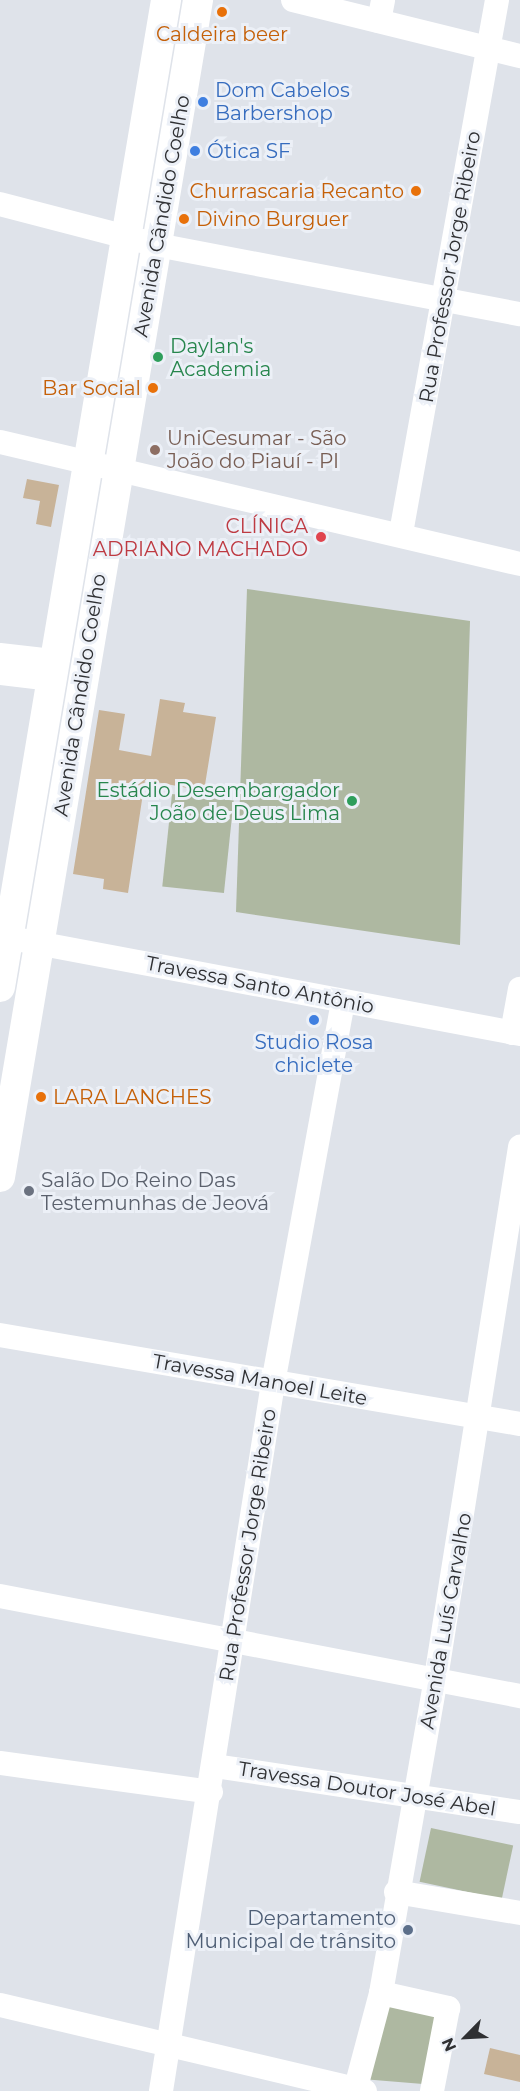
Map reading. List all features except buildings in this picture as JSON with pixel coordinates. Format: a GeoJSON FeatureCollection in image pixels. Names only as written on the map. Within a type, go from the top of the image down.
{"type":"FeatureCollection","features":[{"type":"Feature","properties":{"kind":"main road","name":"Avenida Cândido Coelho"},"geometry":{"type":"LineString","coordinates":[[0,987],[4,937],[52,670],[166,0]]}},
{"type":"Feature","properties":{"kind":"main road","name":"Avenida Cândido Coelho"},"geometry":{"type":"LineString","coordinates":[[0,1177],[198,0]]}},
{"type":"Feature","properties":{"kind":"street"},"geometry":{"type":"LineString","coordinates":[[293,0],[381,11],[489,48],[520,56]]}},
{"type":"Feature","properties":{"kind":"street","name":"Rua Professor Jorge Ribeiro"},"geometry":{"type":"LineString","coordinates":[[401,533],[446,300],[497,0]]}},
{"type":"Feature","properties":{"kind":"street"},"geometry":{"type":"LineString","coordinates":[[0,204],[157,245],[520,315]]}},
{"type":"Feature","properties":{"kind":"street"},"geometry":{"type":"LineString","coordinates":[[0,442],[87,464],[401,533],[520,564]]}},
{"type":"Feature","properties":{"kind":"street"},"geometry":{"type":"LineString","coordinates":[[0,654],[52,670]]}},
{"type":"Feature","properties":{"kind":"street"},"geometry":{"type":"LineString","coordinates":[[0,673],[52,670]]}},
{"type":"Feature","properties":{"kind":"street","name":"Travessa Santo Antônio"},"geometry":{"type":"LineString","coordinates":[[4,937],[516,1034]]}},
{"type":"Feature","properties":{"kind":"street"},"geometry":{"type":"LineString","coordinates":[[516,1034],[520,989]]}},
{"type":"Feature","properties":{"kind":"street","name":"Rua Professor Jorge Ribeiro"},"geometry":{"type":"LineString","coordinates":[[161,2091],[211,1792],[273,1383],[343,1002]]}},
{"type":"Feature","properties":{"kind":"street","name":"Avenida Luís Carvalho"},"geometry":{"type":"LineString","coordinates":[[358,2090],[381,1994],[396,1892],[436,1678],[481,1417],[519,1160]]}},
{"type":"Feature","properties":{"kind":"street","name":"Travessa Manoel Leite"},"geometry":{"type":"LineString","coordinates":[[0,1335],[520,1424]]}},
{"type":"Feature","properties":{"kind":"street"},"geometry":{"type":"LineString","coordinates":[[0,1596],[232,1642],[436,1678],[520,1696]]}},
{"type":"Feature","properties":{"kind":"street","name":"Travessa Doutor José Abel"},"geometry":{"type":"LineString","coordinates":[[0,1763],[211,1792]]}},
{"type":"Feature","properties":{"kind":"street","name":"Travessa Doutor José Abel"},"geometry":{"type":"LineString","coordinates":[[215,1766],[520,1812]]}},
{"type":"Feature","properties":{"kind":"street"},"geometry":{"type":"LineString","coordinates":[[396,1892],[520,1913]]}},
{"type":"Feature","properties":{"kind":"street"},"geometry":{"type":"LineString","coordinates":[[381,1994],[448,2008],[432,2091]]}},
{"type":"Feature","properties":{"kind":"street"},"geometry":{"type":"LineString","coordinates":[[0,2005],[358,2090]]}},
{"type":"Feature","properties":{"kind":"green space","name":"Estádio Desembargador João de Deus Lima"},"geometry":{"type":"Polygon","coordinates":[[[247,589],[470,621],[460,945],[236,912],[247,589]]]}},
{"type":"Feature","properties":{"kind":"green space"},"geometry":{"type":"Polygon","coordinates":[[[172,794],[234,800],[224,893],[162,886],[172,794]]]}},
{"type":"Feature","properties":{"kind":"green space"},"geometry":{"type":"Polygon","coordinates":[[[431,1828],[513,1845],[502,1899],[420,1882],[431,1828]]]}},
{"type":"Feature","properties":{"kind":"green space"},"geometry":{"type":"Polygon","coordinates":[[[379,2000],[447,2013],[423,2084],[362,2079],[379,2000]]]}},
{"type":"Feature","properties":{"kind":"place","name":"Caldeira beer"},"geometry":{"type":"Point","coordinates":[222,12]}},
{"type":"Feature","properties":{"kind":"place","name":"Dom Cabelos Barbershop"},"geometry":{"type":"Point","coordinates":[203,102]}},
{"type":"Feature","properties":{"kind":"place","name":"Ótica SF"},"geometry":{"type":"Point","coordinates":[195,151]}},
{"type":"Feature","properties":{"kind":"place","name":"Churrascaria Recanto"},"geometry":{"type":"Point","coordinates":[416,191]}},
{"type":"Feature","properties":{"kind":"place","name":"Divino Burguer"},"geometry":{"type":"Point","coordinates":[184,219]}},
{"type":"Feature","properties":{"kind":"place","name":"Daylan's Academia"},"geometry":{"type":"Point","coordinates":[158,357]}},
{"type":"Feature","properties":{"kind":"place","name":"Bar Social"},"geometry":{"type":"Point","coordinates":[153,388]}},
{"type":"Feature","properties":{"kind":"place","name":"UniCesumar - São João do Piauí - PI"},"geometry":{"type":"Point","coordinates":[155,450]}},
{"type":"Feature","properties":{"kind":"place","name":"CLÍNICA ADRIANO MACHADO"},"geometry":{"type":"Point","coordinates":[321,537]}},
{"type":"Feature","properties":{"kind":"place","name":"Estádio Desembargador João de Deus Lima"},"geometry":{"type":"Point","coordinates":[352,801]}},
{"type":"Feature","properties":{"kind":"place","name":"Studio Rosa chiclete"},"geometry":{"type":"Point","coordinates":[314,1020]}},
{"type":"Feature","properties":{"kind":"place","name":"LARA LANCHES"},"geometry":{"type":"Point","coordinates":[41,1097]}},
{"type":"Feature","properties":{"kind":"place","name":"Salão Do Reino Das Testemunhas de Jeová"},"geometry":{"type":"Point","coordinates":[29,1191]}},
{"type":"Feature","properties":{"kind":"place","name":"Departamento Municipal de trânsito"},"geometry":{"type":"Point","coordinates":[408,1930]}}]}
